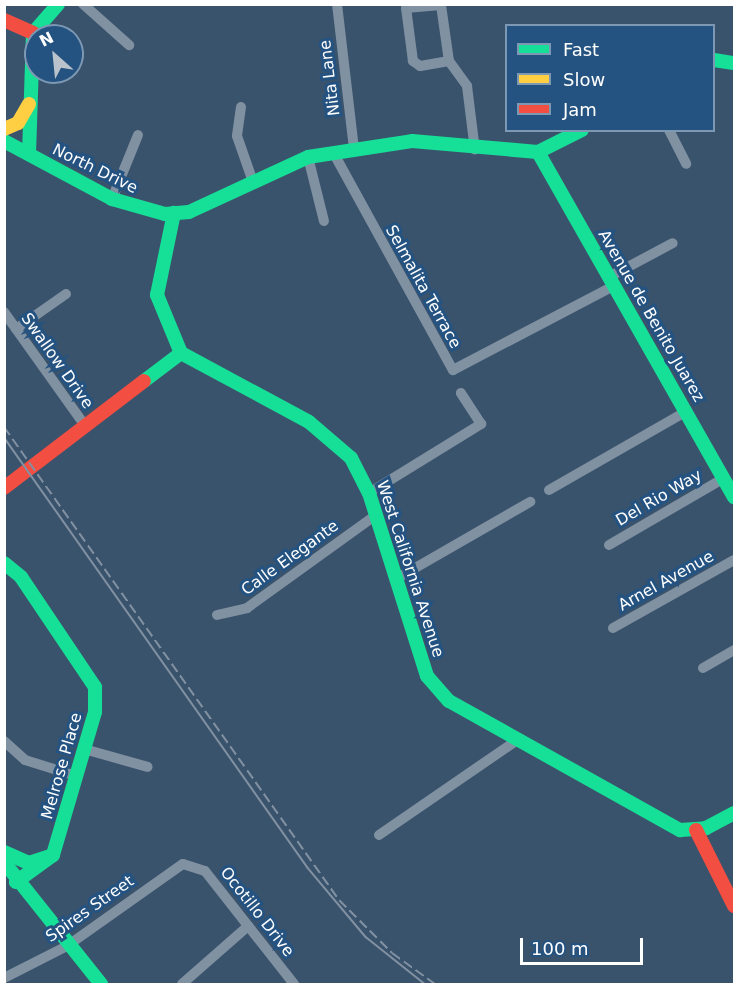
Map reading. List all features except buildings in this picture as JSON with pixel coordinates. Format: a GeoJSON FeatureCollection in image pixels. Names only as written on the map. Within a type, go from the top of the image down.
{"type":"FeatureCollection","features":[{"type":"Feature","properties":{"kind":"street"},"geometry":{"type":"LineString","coordinates":[[41,24],[58,4]]}},
{"type":"Feature","properties":{"kind":"street"},"geometry":{"type":"LineString","coordinates":[[82,4],[129,45]]}},
{"type":"Feature","properties":{"kind":"street","name":"Nita Lane"},"geometry":{"type":"LineString","coordinates":[[337,4],[354,148]]}},
{"type":"Feature","properties":{"kind":"street"},"geometry":{"type":"LineString","coordinates":[[449,61],[414,63],[406,8],[441,4],[449,61],[467,86],[475,150]]}},
{"type":"Feature","properties":{"kind":"street"},"geometry":{"type":"LineString","coordinates":[[4,20],[24,29]]}},
{"type":"Feature","properties":{"kind":"street"},"geometry":{"type":"LineString","coordinates":[[715,60],[735,63]]}},
{"type":"Feature","properties":{"kind":"street"},"geometry":{"type":"LineString","coordinates":[[28,154],[31,84]]}},
{"type":"Feature","properties":{"kind":"street"},"geometry":{"type":"LineString","coordinates":[[4,129],[18,123],[30,102]]}},
{"type":"Feature","properties":{"kind":"street"},"geometry":{"type":"LineString","coordinates":[[241,107],[237,136],[252,179]]}},
{"type":"Feature","properties":{"kind":"street"},"geometry":{"type":"LineString","coordinates":[[4,488],[180,353],[157,295],[174,213],[208,205],[252,179],[308,157],[354,148],[412,141],[475,150],[538,153],[578,132]]}},
{"type":"Feature","properties":{"kind":"street"},"geometry":{"type":"LineString","coordinates":[[670,132],[686,164]]}},
{"type":"Feature","properties":{"kind":"street"},"geometry":{"type":"LineString","coordinates":[[112,199],[138,135]]}},
{"type":"Feature","properties":{"kind":"street","name":"North Drive"},"geometry":{"type":"LineString","coordinates":[[4,141],[112,199],[174,213]]}},
{"type":"Feature","properties":{"kind":"street","name":"Selmalita Terrace"},"geometry":{"type":"LineString","coordinates":[[333,152],[453,370],[612,281]]}},
{"type":"Feature","properties":{"kind":"street","name":"Avenue de Benito Juarez"},"geometry":{"type":"LineString","coordinates":[[538,153],[735,497]]}},
{"type":"Feature","properties":{"kind":"street"},"geometry":{"type":"LineString","coordinates":[[308,157],[324,220]]}},
{"type":"Feature","properties":{"kind":"street"},"geometry":{"type":"LineString","coordinates":[[612,281],[673,243]]}},
{"type":"Feature","properties":{"kind":"street"},"geometry":{"type":"LineString","coordinates":[[16,329],[66,294]]}},
{"type":"Feature","properties":{"kind":"street","name":"Swallow Drive"},"geometry":{"type":"LineString","coordinates":[[4,312],[86,427]]}},
{"type":"Feature","properties":{"kind":"street","name":"West California Avenue"},"geometry":{"type":"LineString","coordinates":[[180,353],[334,438],[369,493],[433,686],[449,701],[517,741],[681,830],[696,830]]}},
{"type":"Feature","properties":{"kind":"street"},"geometry":{"type":"LineString","coordinates":[[369,493],[481,424],[461,393]]}},
{"type":"Feature","properties":{"kind":"street"},"geometry":{"type":"LineString","coordinates":[[549,490],[687,411]]}},
{"type":"Feature","properties":{"kind":"street","name":"Del Rio Way"},"geometry":{"type":"LineString","coordinates":[[609,545],[724,478]]}},
{"type":"Feature","properties":{"kind":"street"},"geometry":{"type":"LineString","coordinates":[[396,579],[530,502]]}},
{"type":"Feature","properties":{"kind":"street","name":"Calle Elegante"},"geometry":{"type":"LineString","coordinates":[[217,615],[247,608],[376,515]]}},
{"type":"Feature","properties":{"kind":"street","name":"Arnel Avenue"},"geometry":{"type":"LineString","coordinates":[[613,628],[735,560]]}},
{"type":"Feature","properties":{"kind":"street","name":"Melrose Place"},"geometry":{"type":"LineString","coordinates":[[4,563],[21,577],[95,687],[84,749],[53,855]]}},
{"type":"Feature","properties":{"kind":"street"},"geometry":{"type":"LineString","coordinates":[[703,668],[735,650]]}},
{"type":"Feature","properties":{"kind":"street"},"geometry":{"type":"LineString","coordinates":[[4,741],[25,760],[76,776]]}},
{"type":"Feature","properties":{"kind":"street"},"geometry":{"type":"LineString","coordinates":[[379,835],[517,741]]}},
{"type":"Feature","properties":{"kind":"street"},"geometry":{"type":"LineString","coordinates":[[84,749],[148,767]]}},
{"type":"Feature","properties":{"kind":"street"},"geometry":{"type":"LineString","coordinates":[[735,813],[696,830],[735,906]]}},
{"type":"Feature","properties":{"kind":"street"},"geometry":{"type":"LineString","coordinates":[[4,852],[29,863],[53,855]]}},
{"type":"Feature","properties":{"kind":"street"},"geometry":{"type":"LineString","coordinates":[[190,864],[192,853]]}},
{"type":"Feature","properties":{"kind":"street"},"geometry":{"type":"LineString","coordinates":[[16,882],[53,855]]}},
{"type":"Feature","properties":{"kind":"street"},"geometry":{"type":"LineString","coordinates":[[4,862],[16,882],[101,984]]}},
{"type":"Feature","properties":{"kind":"street","name":"Ocotillo Drive"},"geometry":{"type":"LineString","coordinates":[[190,864],[205,871],[294,984]]}},
{"type":"Feature","properties":{"kind":"street","name":"Spires Street"},"geometry":{"type":"LineString","coordinates":[[4,978],[68,946],[175,867],[190,864]]}},
{"type":"Feature","properties":{"kind":"street"},"geometry":{"type":"LineString","coordinates":[[182,984],[248,926]]}},
{"type":"Feature","properties":{"kind":"tram line"},"geometry":{"type":"LineString","coordinates":[[4,437],[308,868],[366,937],[425,984]]}},
{"type":"Feature","properties":{"kind":"railway"},"geometry":{"type":"LineString","coordinates":[[4,427],[339,900],[392,953],[435,984]]}},
{"type":"Feature","properties":{"kind":"traffic: fast"},"geometry":{"type":"LineString","coordinates":[[29,154],[33,33],[58,4]]}},
{"type":"Feature","properties":{"kind":"traffic: fast"},"geometry":{"type":"LineString","coordinates":[[715,60],[734,63]]}},
{"type":"Feature","properties":{"kind":"traffic: fast"},"geometry":{"type":"LineString","coordinates":[[4,141],[112,199],[165,214],[189,212],[308,157],[412,141],[538,152],[578,132]]}},
{"type":"Feature","properties":{"kind":"traffic: fast"},"geometry":{"type":"LineString","coordinates":[[538,152],[734,497]]}},
{"type":"Feature","properties":{"kind":"traffic: fast"},"geometry":{"type":"LineString","coordinates":[[144,381],[181,353],[157,295],[174,213]]}},
{"type":"Feature","properties":{"kind":"traffic: fast"},"geometry":{"type":"LineString","coordinates":[[181,353],[309,422],[351,458],[369,493],[427,676],[449,701],[680,830],[706,828],[734,813]]}},
{"type":"Feature","properties":{"kind":"traffic: fast"},"geometry":{"type":"LineString","coordinates":[[4,563],[21,577],[95,687],[95,712],[53,855],[16,882]]}},
{"type":"Feature","properties":{"kind":"traffic: fast"},"geometry":{"type":"LineString","coordinates":[[4,852],[29,863],[53,855]]}},
{"type":"Feature","properties":{"kind":"traffic: fast"},"geometry":{"type":"LineString","coordinates":[[4,862],[101,984]]}},
{"type":"Feature","properties":{"kind":"traffic: slow"},"geometry":{"type":"LineString","coordinates":[[4,129],[18,123],[29,104]]}},
{"type":"Feature","properties":{"kind":"traffic: jam"},"geometry":{"type":"LineString","coordinates":[[4,20],[24,29]]}},
{"type":"Feature","properties":{"kind":"traffic: jam"},"geometry":{"type":"LineString","coordinates":[[4,488],[144,381]]}},
{"type":"Feature","properties":{"kind":"traffic: jam"},"geometry":{"type":"LineString","coordinates":[[696,830],[734,906]]}}]}
